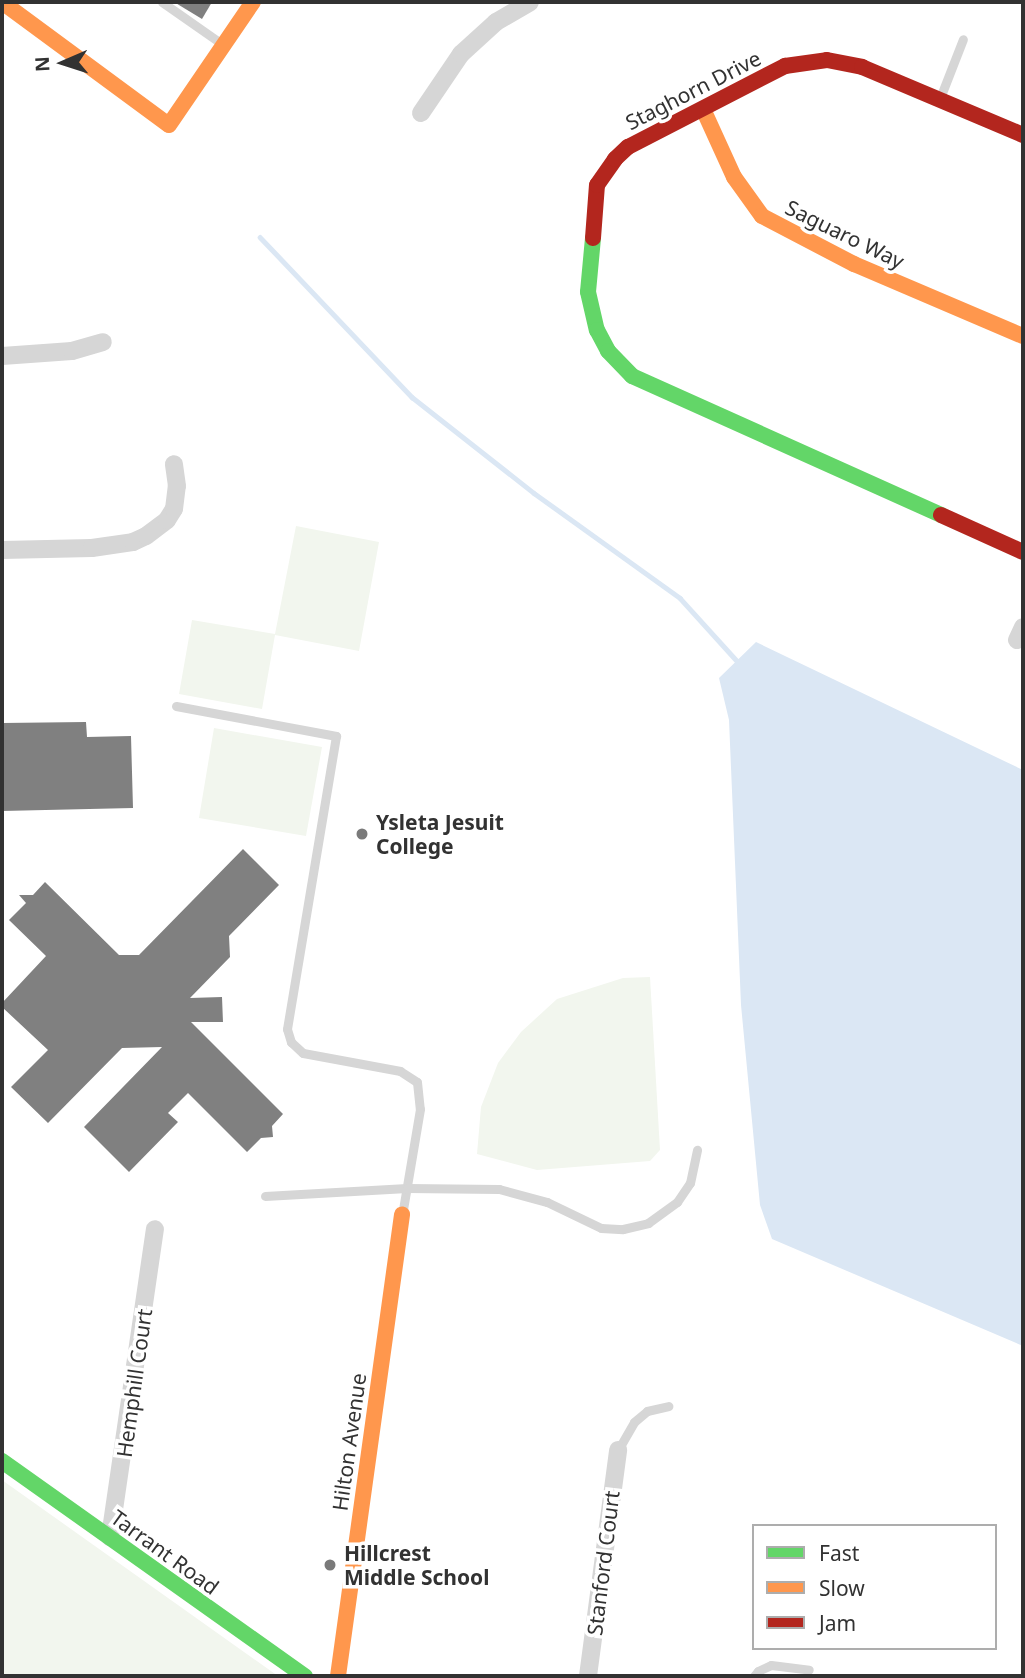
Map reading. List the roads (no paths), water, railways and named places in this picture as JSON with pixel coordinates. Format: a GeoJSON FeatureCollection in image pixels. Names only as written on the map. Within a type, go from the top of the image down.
{"type":"FeatureCollection","features":[{"type":"Feature","properties":{"kind":"street"},"geometry":{"type":"LineString","coordinates":[[2,2],[169,125],[253,2]]}},
{"type":"Feature","properties":{"kind":"street"},"geometry":{"type":"LineString","coordinates":[[421,113],[461,54],[496,22],[530,2]]}},
{"type":"Feature","properties":{"kind":"street","name":"Staghorn Drive"},"geometry":{"type":"LineString","coordinates":[[1023,135],[862,67],[827,60],[785,66],[628,147],[615,159],[597,186],[588,292],[597,330],[608,351],[632,376],[653,388],[1023,552]]}},
{"type":"Feature","properties":{"kind":"street","name":"Saguaro Way"},"geometry":{"type":"LineString","coordinates":[[703,110],[734,177],[762,216],[782,229],[853,264],[1023,336]]}},
{"type":"Feature","properties":{"kind":"street"},"geometry":{"type":"LineString","coordinates":[[2,356],[72,351],[103,342]]}},
{"type":"Feature","properties":{"kind":"street"},"geometry":{"type":"LineString","coordinates":[[2,550],[92,548],[133,542],[146,536],[167,520],[174,509],[177,486],[174,464]]}},
{"type":"Feature","properties":{"kind":"street","name":"Hilton Avenue"},"geometry":{"type":"LineString","coordinates":[[338,1676],[402,1214]]}},
{"type":"Feature","properties":{"kind":"street","name":"Hemphill Court"},"geometry":{"type":"LineString","coordinates":[[110,1537],[155,1229]]}},
{"type":"Feature","properties":{"kind":"street","name":"Stanford Court"},"geometry":{"type":"LineString","coordinates":[[588,1676],[618,1450]]}},
{"type":"Feature","properties":{"kind":"street","name":"Tarrant Road"},"geometry":{"type":"LineString","coordinates":[[2,1461],[305,1676]]}},
{"type":"Feature","properties":{"kind":"lane"},"geometry":{"type":"LineString","coordinates":[[162,2],[223,45]]}},
{"type":"Feature","properties":{"kind":"lane"},"geometry":{"type":"LineString","coordinates":[[939,99],[962,38]]}},
{"type":"Feature","properties":{"kind":"lane"},"geometry":{"type":"LineString","coordinates":[[176,706],[337,736],[287,1029],[291,1042],[303,1053],[400,1071],[417,1082],[420,1108],[402,1214]]}},
{"type":"Feature","properties":{"kind":"lane"},"geometry":{"type":"LineString","coordinates":[[265,1196],[407,1188],[499,1189],[547,1202],[601,1228],[623,1229],[648,1223],[677,1202],[690,1183],[697,1150]]}},
{"type":"Feature","properties":{"kind":"lane"},"geometry":{"type":"LineString","coordinates":[[618,1450],[634,1422],[647,1411],[668,1406]]}},
{"type":"Feature","properties":{"kind":"lane"},"geometry":{"type":"LineString","coordinates":[[754,1676],[771,1665],[809,1670]]}},
{"type":"Feature","properties":{"kind":"waterway"},"geometry":{"type":"LineString","coordinates":[[260,237],[412,397],[534,493],[680,598],[739,663]]}},
{"type":"Feature","properties":{"kind":"place","name":"Ysleta Jesuit College"},"geometry":{"type":"Point","coordinates":[362,834]}},
{"type":"Feature","properties":{"kind":"place","name":"Hillcrest Middle School"},"geometry":{"type":"Point","coordinates":[330,1565]}}]}
